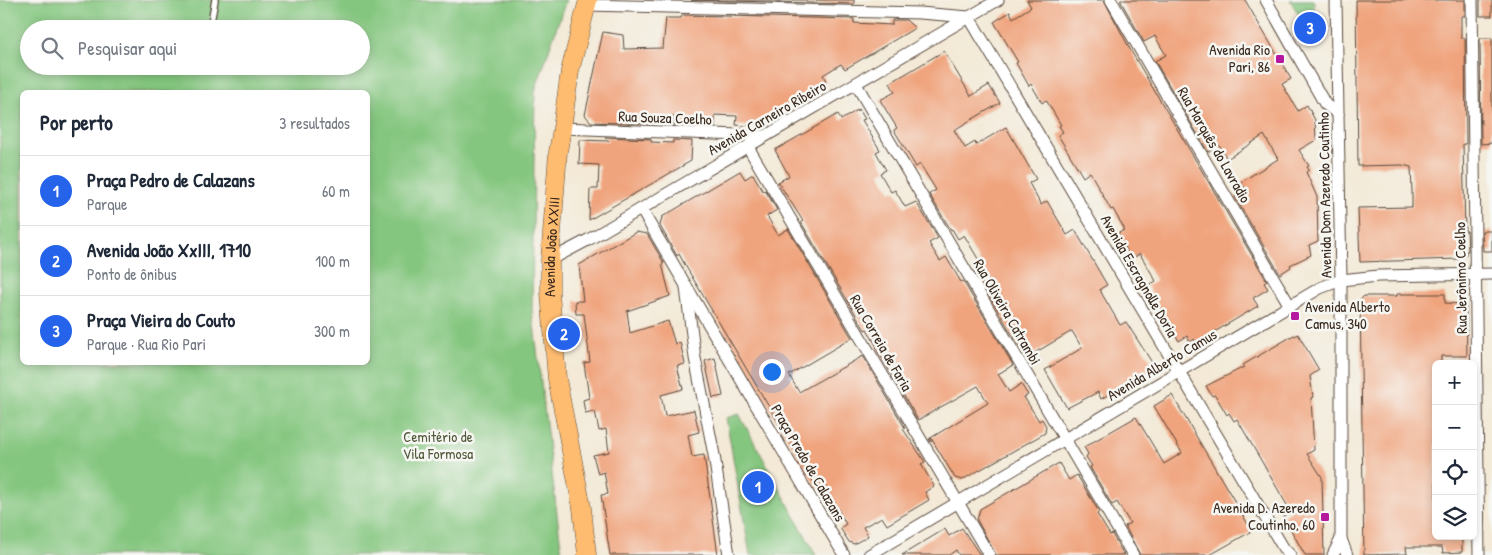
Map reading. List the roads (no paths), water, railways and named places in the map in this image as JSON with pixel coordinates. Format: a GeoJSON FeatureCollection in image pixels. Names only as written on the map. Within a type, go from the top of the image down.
{"type":"FeatureCollection","features":[{"type":"Feature","properties":{"kind":"main road","name":"Avenida João XXIII"},"geometry":{"type":"LineString","coordinates":[[588,2],[570,72],[558,152],[550,260],[551,310],[557,379],[582,508],[588,555]]}},
{"type":"Feature","properties":{"kind":"street","name":"Avenida Carneiro Ribeiro"},"geometry":{"type":"LineString","coordinates":[[550,260],[642,209],[998,0]]}},
{"type":"Feature","properties":{"kind":"street","name":"Rua Marquês do Lavradio"},"geometry":{"type":"LineString","coordinates":[[1111,0],[1290,306]]}},
{"type":"Feature","properties":{"kind":"street"},"geometry":{"type":"LineString","coordinates":[[1266,0],[1325,104],[1338,114]]}},
{"type":"Feature","properties":{"kind":"street","name":"Avenida Dom Azeredo Coutinho"},"geometry":{"type":"LineString","coordinates":[[1336,0],[1341,280],[1341,539],[1347,555]]}},
{"type":"Feature","properties":{"kind":"street","name":"Rua Jerônimo Coelho"},"geometry":{"type":"LineString","coordinates":[[1472,0],[1479,555]]}},
{"type":"Feature","properties":{"kind":"street"},"geometry":{"type":"LineString","coordinates":[[588,2],[920,13],[969,17]]}},
{"type":"Feature","properties":{"kind":"street","name":"Avenida Escragnolle Doria"},"geometry":{"type":"LineString","coordinates":[[969,17],[1286,553]]}},
{"type":"Feature","properties":{"kind":"street","name":"Rua Oliveira Catrambi"},"geometry":{"type":"LineString","coordinates":[[856,84],[1133,555]]}},
{"type":"Feature","properties":{"kind":"street","name":"Rua Souza Coelho"},"geometry":{"type":"LineString","coordinates":[[562,128],[767,136]]}},
{"type":"Feature","properties":{"kind":"street","name":"Rua Correia de Faria"},"geometry":{"type":"LineString","coordinates":[[748,147],[989,555]]}},
{"type":"Feature","properties":{"kind":"street","name":"Praça Predo de Calazans"},"geometry":{"type":"LineString","coordinates":[[642,209],[844,555]]}},
{"type":"Feature","properties":{"kind":"street","name":"Avenida Alberto Camus"},"geometry":{"type":"LineString","coordinates":[[869,555],[1320,288],[1341,280],[1378,276],[1492,274]]}},
{"type":"Feature","properties":{"kind":"street"},"geometry":{"type":"LineString","coordinates":[[685,283],[695,358],[714,455],[730,555]]}},
{"type":"Feature","properties":{"kind":"street","name":"Avenida Dom Azeredo Coutinho"},"geometry":{"type":"LineString","coordinates":[[1334,555],[1341,539]]}},
{"type":"Feature","properties":{"kind":"lane"},"geometry":{"type":"LineString","coordinates":[[211,20],[215,0]]}},
{"type":"Feature","properties":{"kind":"place","name":"Praça Vieira do Couto"},"geometry":{"type":"Point","coordinates":[1310,28]}},
{"type":"Feature","properties":{"kind":"place","name":"Avenida Rio Pari, 86"},"geometry":{"type":"Point","coordinates":[1280,59]}},
{"type":"Feature","properties":{"kind":"place","name":"Avenida Alberto Camus, 340"},"geometry":{"type":"Point","coordinates":[1295,316]}},
{"type":"Feature","properties":{"kind":"place","name":"Avenida João XxIII, 1710"},"geometry":{"type":"Point","coordinates":[564,334]}},
{"type":"Feature","properties":{"kind":"place","name":"Praça Pedro de Calazans"},"geometry":{"type":"Point","coordinates":[758,487]}},
{"type":"Feature","properties":{"kind":"place","name":"Avenida D. Azeredo Coutinho, 60"},"geometry":{"type":"Point","coordinates":[1325,517]}},
{"type":"Feature","properties":{"kind":"park label","name":"Cemitério de Vila Formosa"},"geometry":{"type":"Point","coordinates":[438,446]}}]}
